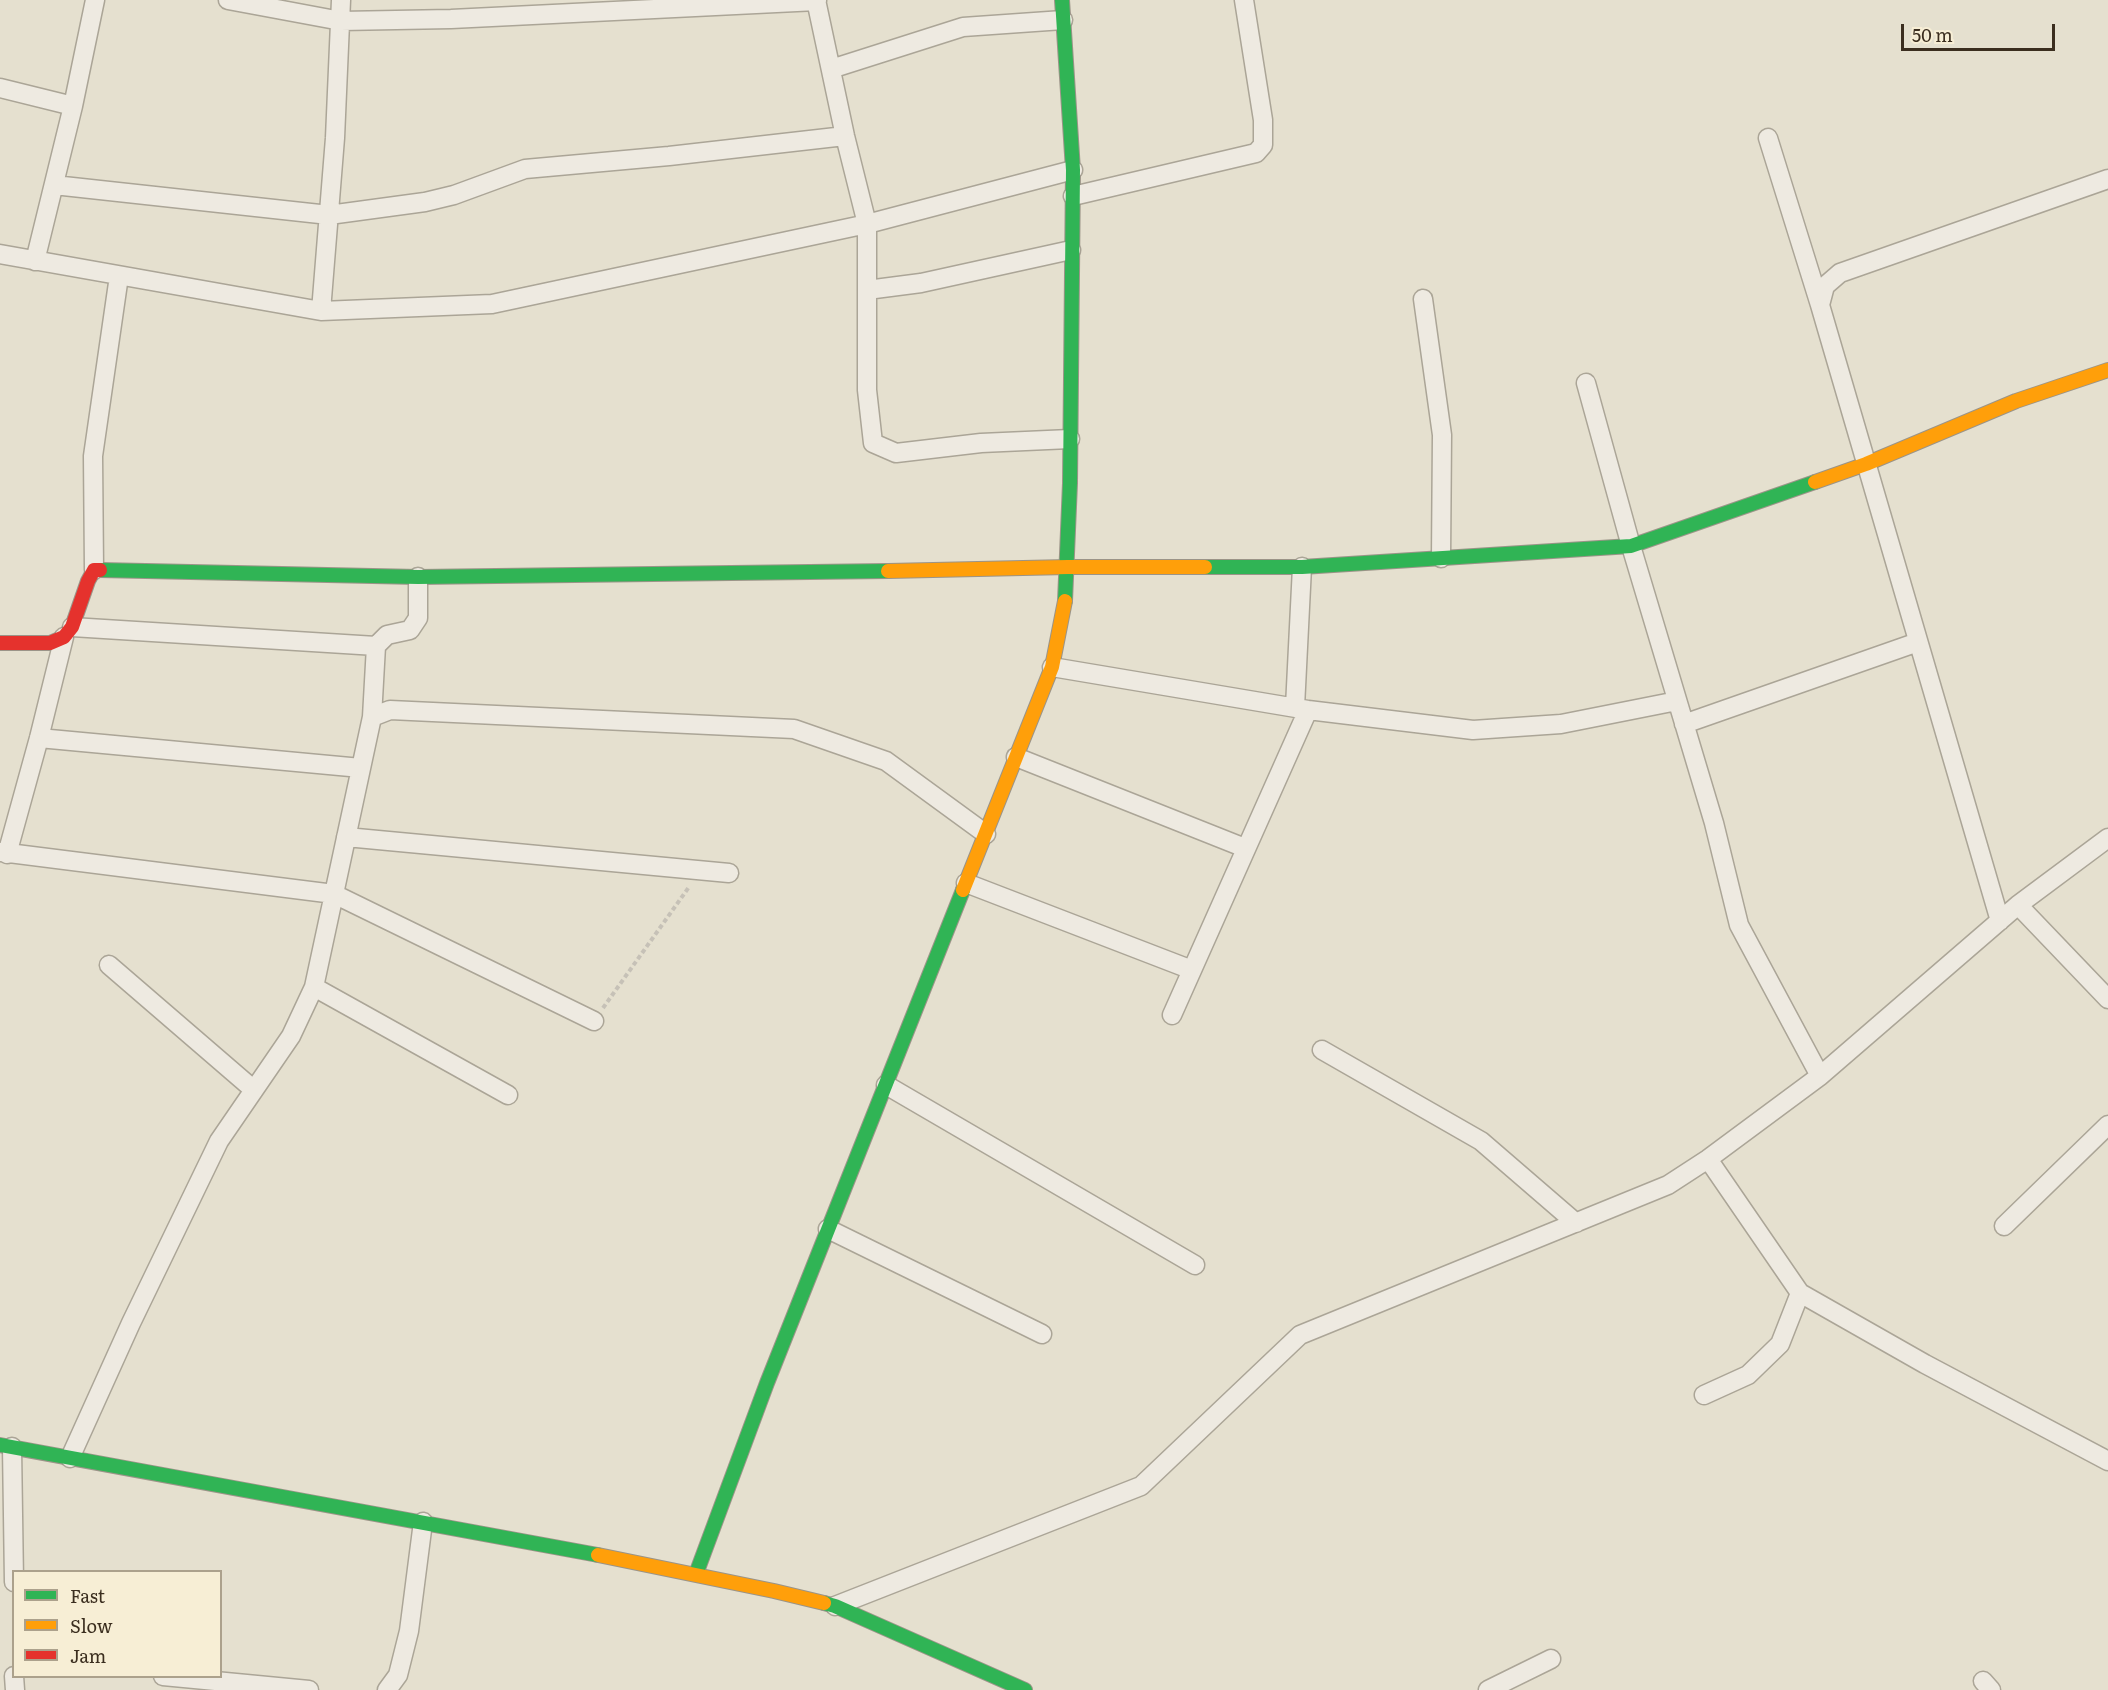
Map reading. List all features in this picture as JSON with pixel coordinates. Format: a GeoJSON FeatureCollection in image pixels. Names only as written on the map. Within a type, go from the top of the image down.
{"type":"FeatureCollection","features":[{"type":"Feature","properties":{"kind":"street"},"geometry":{"type":"LineString","coordinates":[[35,261],[73,106],[95,0]]}},
{"type":"Feature","properties":{"kind":"street"},"geometry":{"type":"LineString","coordinates":[[228,0],[341,21],[451,19],[817,1],[845,136],[867,224],[867,390],[873,443],[896,453],[981,442],[1070,439]]}},
{"type":"Feature","properties":{"kind":"street"},"geometry":{"type":"LineString","coordinates":[[321,311],[329,215],[341,0]]}},
{"type":"Feature","properties":{"kind":"street"},"geometry":{"type":"LineString","coordinates":[[696,1574],[767,1383],[1052,667],[1065,604],[1068,567],[1070,439],[1073,170],[1062,0]]}},
{"type":"Feature","properties":{"kind":"street"},"geometry":{"type":"LineString","coordinates":[[1073,196],[1256,153],[1263,145],[1263,120],[1244,0]]}},
{"type":"Feature","properties":{"kind":"street"},"geometry":{"type":"LineString","coordinates":[[831,69],[963,27],[1063,20]]}},
{"type":"Feature","properties":{"kind":"street"},"geometry":{"type":"LineString","coordinates":[[0,88],[73,106]]}},
{"type":"Feature","properties":{"kind":"street"},"geometry":{"type":"LineString","coordinates":[[54,185],[329,215],[425,202],[453,195],[525,169],[669,156],[845,136]]}},
{"type":"Feature","properties":{"kind":"street"},"geometry":{"type":"LineString","coordinates":[[1768,138],[1820,305],[2000,921]]}},
{"type":"Feature","properties":{"kind":"street"},"geometry":{"type":"LineString","coordinates":[[0,254],[321,311],[492,304],[867,224],[1073,170]]}},
{"type":"Feature","properties":{"kind":"street"},"geometry":{"type":"LineString","coordinates":[[1820,305],[1825,286],[1840,273],[2108,179]]}},
{"type":"Feature","properties":{"kind":"street"},"geometry":{"type":"LineString","coordinates":[[867,290],[921,283],[1071,250]]}},
{"type":"Feature","properties":{"kind":"street"},"geometry":{"type":"LineString","coordinates":[[119,276],[93,456],[94,570],[68,632],[4,853],[334,894],[594,1020]]}},
{"type":"Feature","properties":{"kind":"street"},"geometry":{"type":"LineString","coordinates":[[1423,299],[1442,435],[1441,558]]}},
{"type":"Feature","properties":{"kind":"street"},"geometry":{"type":"LineString","coordinates":[[94,570],[418,577],[785,574],[1068,567],[1302,567],[1631,546],[1866,464],[2016,401],[2108,370]]}},
{"type":"Feature","properties":{"kind":"street"},"geometry":{"type":"LineString","coordinates":[[1586,383],[1631,546],[1714,824],[1739,925],[1820,1076]]}},
{"type":"Feature","properties":{"kind":"street"},"geometry":{"type":"LineString","coordinates":[[1172,1015],[1245,848],[1301,709],[1302,567]]}},
{"type":"Feature","properties":{"kind":"street"},"geometry":{"type":"LineString","coordinates":[[70,1458],[131,1323],[219,1141],[291,1036],[315,987],[372,717],[376,646],[387,634],[410,630],[418,618],[418,577]]}},
{"type":"Feature","properties":{"kind":"street"},"geometry":{"type":"LineString","coordinates":[[0,643],[50,643],[68,632],[376,646]]}},
{"type":"Feature","properties":{"kind":"street"},"geometry":{"type":"LineString","coordinates":[[1684,724],[1918,642]]}},
{"type":"Feature","properties":{"kind":"street"},"geometry":{"type":"LineString","coordinates":[[1052,667],[1301,709],[1473,730],[1561,724],[1677,701]]}},
{"type":"Feature","properties":{"kind":"street"},"geometry":{"type":"LineString","coordinates":[[372,717],[390,710],[794,729],[886,761],[986,834]]}},
{"type":"Feature","properties":{"kind":"street"},"geometry":{"type":"LineString","coordinates":[[39,738],[361,768]]}},
{"type":"Feature","properties":{"kind":"street"},"geometry":{"type":"LineString","coordinates":[[1016,757],[1245,848]]}},
{"type":"Feature","properties":{"kind":"street"},"geometry":{"type":"LineString","coordinates":[[346,837],[729,873]]}},
{"type":"Feature","properties":{"kind":"street"},"geometry":{"type":"LineString","coordinates":[[835,1606],[1141,1486],[1299,1335],[1668,1185],[1708,1159],[1820,1076],[2018,905],[2108,838]]}},
{"type":"Feature","properties":{"kind":"street"},"geometry":{"type":"LineString","coordinates":[[966,884],[1192,970]]}},
{"type":"Feature","properties":{"kind":"street"},"geometry":{"type":"LineString","coordinates":[[2018,905],[2108,999]]}},
{"type":"Feature","properties":{"kind":"street"},"geometry":{"type":"LineString","coordinates":[[109,965],[254,1090]]}},
{"type":"Feature","properties":{"kind":"street"},"geometry":{"type":"LineString","coordinates":[[315,987],[508,1095]]}},
{"type":"Feature","properties":{"kind":"street"},"geometry":{"type":"LineString","coordinates":[[1322,1050],[1481,1141],[1576,1223]]}},
{"type":"Feature","properties":{"kind":"street"},"geometry":{"type":"LineString","coordinates":[[886,1085],[1195,1265]]}},
{"type":"Feature","properties":{"kind":"street"},"geometry":{"type":"LineString","coordinates":[[2004,1226],[2108,1125]]}},
{"type":"Feature","properties":{"kind":"street"},"geometry":{"type":"LineString","coordinates":[[1708,1159],[1800,1293],[1924,1364],[2108,1461]]}},
{"type":"Feature","properties":{"kind":"street"},"geometry":{"type":"LineString","coordinates":[[828,1229],[1042,1334]]}},
{"type":"Feature","properties":{"kind":"street"},"geometry":{"type":"LineString","coordinates":[[1704,1395],[1748,1375],[1780,1344],[1800,1293]]}},
{"type":"Feature","properties":{"kind":"street"},"geometry":{"type":"LineString","coordinates":[[13,1570],[6,1446],[696,1574],[835,1606],[1025,1690]]}},
{"type":"Feature","properties":{"kind":"street"},"geometry":{"type":"LineString","coordinates":[[387,1690],[398,1676],[409,1631],[423,1522]]}},
{"type":"Feature","properties":{"kind":"street"},"geometry":{"type":"LineString","coordinates":[[1488,1690],[1551,1659]]}},
{"type":"Feature","properties":{"kind":"street"},"geometry":{"type":"LineString","coordinates":[[174,1678],[309,1690]]}},
{"type":"Feature","properties":{"kind":"path"},"geometry":{"type":"LineString","coordinates":[[594,1020],[701,870]]}},
{"type":"Feature","properties":{"kind":"traffic: fast"},"geometry":{"type":"LineString","coordinates":[[1062,0],[1073,170],[1070,483],[1065,601]]}},
{"type":"Feature","properties":{"kind":"traffic: fast"},"geometry":{"type":"LineString","coordinates":[[1205,567],[1302,567],[1631,546],[1815,482]]}},
{"type":"Feature","properties":{"kind":"traffic: fast"},"geometry":{"type":"LineString","coordinates":[[100,570],[418,577],[888,571]]}},
{"type":"Feature","properties":{"kind":"traffic: fast"},"geometry":{"type":"LineString","coordinates":[[696,1574],[767,1383],[963,890]]}},
{"type":"Feature","properties":{"kind":"traffic: fast"},"geometry":{"type":"LineString","coordinates":[[0,1445],[598,1555]]}},
{"type":"Feature","properties":{"kind":"traffic: fast"},"geometry":{"type":"LineString","coordinates":[[824,1603],[1025,1690]]}},
{"type":"Feature","properties":{"kind":"traffic: slow"},"geometry":{"type":"LineString","coordinates":[[1815,482],[1866,464],[2016,401],[2108,370]]}},
{"type":"Feature","properties":{"kind":"traffic: slow"},"geometry":{"type":"LineString","coordinates":[[888,571],[1205,567]]}},
{"type":"Feature","properties":{"kind":"traffic: slow"},"geometry":{"type":"LineString","coordinates":[[963,890],[1052,667],[1065,601]]}},
{"type":"Feature","properties":{"kind":"traffic: slow"},"geometry":{"type":"LineString","coordinates":[[598,1555],[824,1603]]}},
{"type":"Feature","properties":{"kind":"traffic: jam"},"geometry":{"type":"LineString","coordinates":[[0,643],[50,643],[64,637],[72,627],[88,581],[94,570],[100,570]]}}]}
